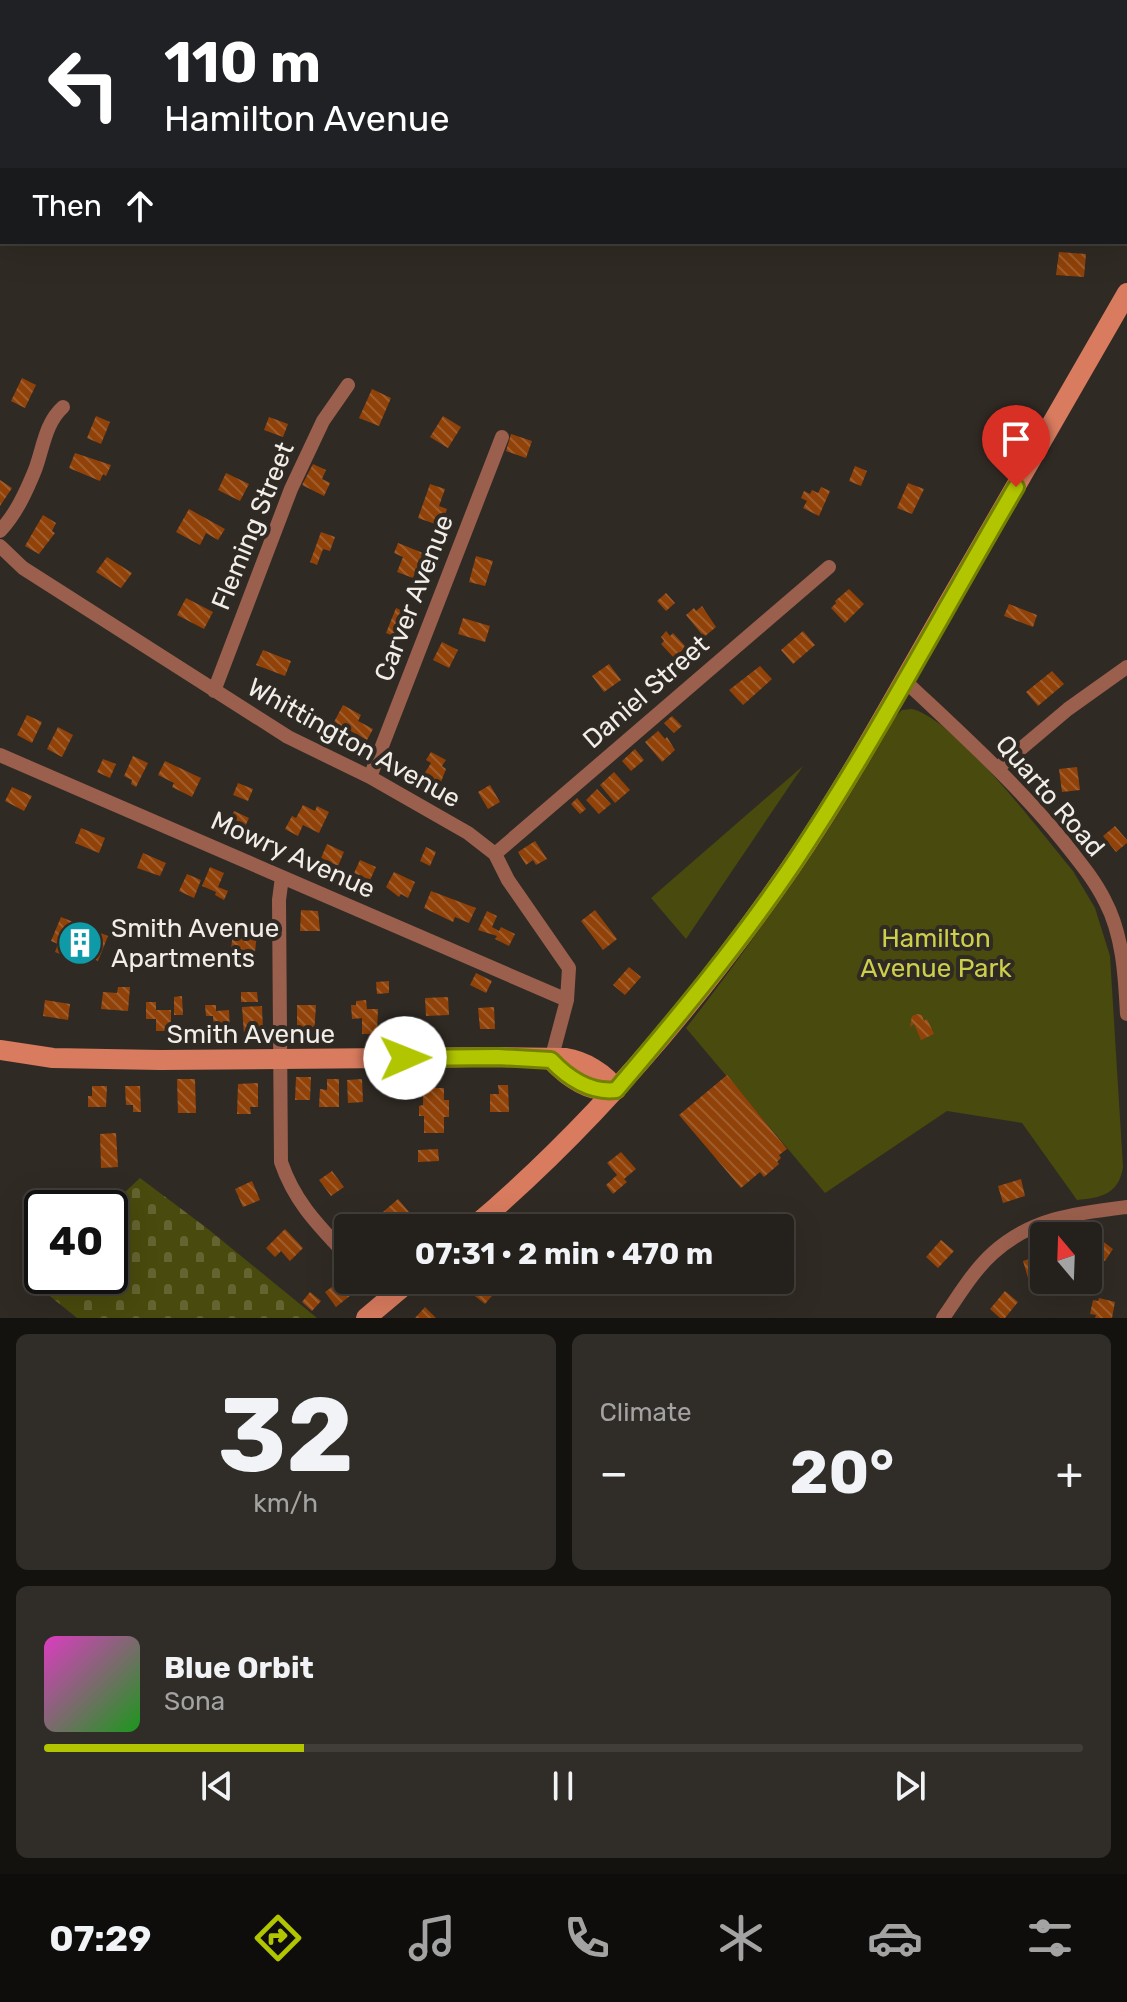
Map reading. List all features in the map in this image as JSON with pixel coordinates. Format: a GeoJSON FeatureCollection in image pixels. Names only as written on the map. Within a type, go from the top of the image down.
{"type":"FeatureCollection","features":[{"type":"Feature","properties":{"kind":"main road"},"geometry":{"type":"LineString","coordinates":[[488,1214],[537,1170],[616,1090],[709,979],[775,889],[823,816],[904,680],[1127,293]]}},
{"type":"Feature","properties":{"kind":"main road","name":"Smith Avenue"},"geometry":{"type":"LineString","coordinates":[[0,1050],[53,1058],[281,1061],[565,1058],[604,1074],[616,1090]]}},
{"type":"Feature","properties":{"kind":"main road"},"geometry":{"type":"LineString","coordinates":[[366,1318],[394,1294]]}},
{"type":"Feature","properties":{"kind":"street","name":"Fleming Street"},"geometry":{"type":"LineString","coordinates":[[214,691],[291,489],[323,421],[348,385]]}},
{"type":"Feature","properties":{"kind":"street"},"geometry":{"type":"LineString","coordinates":[[0,531],[17,509],[35,470],[51,422],[63,407]]}},
{"type":"Feature","properties":{"kind":"street","name":"Carver Avenue"},"geometry":{"type":"LineString","coordinates":[[370,777],[502,437]]}},
{"type":"Feature","properties":{"kind":"street","name":"Whittington Avenue"},"geometry":{"type":"LineString","coordinates":[[0,546],[23,568],[214,691],[288,737],[370,777],[468,833],[495,854],[508,880],[569,968],[567,1000],[551,1060]]}},
{"type":"Feature","properties":{"kind":"street","name":"Daniel Street"},"geometry":{"type":"LineString","coordinates":[[495,854],[829,567]]}},
{"type":"Feature","properties":{"kind":"street"},"geometry":{"type":"LineString","coordinates":[[998,768],[1068,709],[1127,667]]}},
{"type":"Feature","properties":{"kind":"street","name":"Quarto Road"},"geometry":{"type":"LineString","coordinates":[[904,680],[998,768],[1046,819],[1083,865],[1106,902],[1118,937],[1126,979],[1127,1014]]}},
{"type":"Feature","properties":{"kind":"street","name":"Mowry Avenue"},"geometry":{"type":"LineString","coordinates":[[0,755],[567,1000]]}},
{"type":"Feature","properties":{"kind":"street"},"geometry":{"type":"LineString","coordinates":[[282,877],[279,900],[281,1162],[290,1189],[334,1242]]}},
{"type":"Feature","properties":{"kind":"street"},"geometry":{"type":"LineString","coordinates":[[943,1318],[991,1254],[1021,1232],[1061,1216],[1127,1207]]}},
{"type":"Feature","properties":{"kind":"street"},"geometry":{"type":"LineString","coordinates":[[387,1294],[390,1297]]}},
{"type":"Feature","properties":{"kind":"green space","name":"Hamilton Avenue Park"},"geometry":{"type":"Polygon","coordinates":[[[912,709],[931,718],[952,734],[997,780],[1073,871],[1095,908],[1110,956],[1123,1167],[1118,1183],[1101,1196],[1077,1200],[1022,1123],[947,1111],[825,1193],[686,1028],[795,877],[893,719],[902,710],[912,709]]]}},
{"type":"Feature","properties":{"kind":"green space"},"geometry":{"type":"Polygon","coordinates":[[[803,766],[686,939],[651,898],[803,766]]]}},
{"type":"Feature","properties":{"kind":"green space"},"geometry":{"type":"Polygon","coordinates":[[[140,1178],[317,1318],[77,1318],[47,1294],[128,1294],[127,1190],[140,1178]]]}},
{"type":"Feature","properties":{"kind":"building"},"geometry":{"type":"Polygon","coordinates":[[[1059,252],[1086,254],[1084,277],[1056,275],[1059,252]]]}},
{"type":"Feature","properties":{"kind":"building"},"geometry":{"type":"Polygon","coordinates":[[[22,378],[36,385],[25,408],[11,401],[22,378]]]}},
{"type":"Feature","properties":{"kind":"building"},"geometry":{"type":"Polygon","coordinates":[[[372,389],[391,398],[379,426],[359,418],[372,389]]]}},
{"type":"Feature","properties":{"kind":"building"},"geometry":{"type":"Polygon","coordinates":[[[96,416],[110,422],[101,444],[87,438],[96,416]]]}},
{"type":"Feature","properties":{"kind":"building"},"geometry":{"type":"Polygon","coordinates":[[[443,416],[461,427],[448,448],[430,437],[443,416]]]}},
{"type":"Feature","properties":{"kind":"building"},"geometry":{"type":"Polygon","coordinates":[[[269,417],[288,424],[283,437],[264,430],[269,417]]]}},
{"type":"Feature","properties":{"kind":"building"},"geometry":{"type":"Polygon","coordinates":[[[511,434],[532,441],[526,458],[506,451],[511,434]]]}},
{"type":"Feature","properties":{"kind":"building"},"geometry":{"type":"Polygon","coordinates":[[[75,453],[111,465],[106,476],[103,474],[100,481],[69,468],[75,453]]]}},
{"type":"Feature","properties":{"kind":"building"},"geometry":{"type":"Polygon","coordinates":[[[313,464],[326,470],[322,479],[330,483],[324,496],[302,485],[313,464]]]}},
{"type":"Feature","properties":{"kind":"building"},"geometry":{"type":"Polygon","coordinates":[[[855,466],[867,471],[861,486],[849,481],[855,466]]]}},
{"type":"Feature","properties":{"kind":"building"},"geometry":{"type":"Polygon","coordinates":[[[226,473],[249,484],[240,501],[218,490],[226,473]]]}},
{"type":"Feature","properties":{"kind":"building"},"geometry":{"type":"Polygon","coordinates":[[[0,480],[12,488],[0,506],[0,480]]]}},
{"type":"Feature","properties":{"kind":"building"},"geometry":{"type":"Polygon","coordinates":[[[908,483],[924,489],[912,514],[897,508],[908,483]]]}},
{"type":"Feature","properties":{"kind":"building"},"geometry":{"type":"Polygon","coordinates":[[[430,484],[445,489],[439,506],[447,509],[441,526],[418,518],[430,484]]]}},
{"type":"Feature","properties":{"kind":"building"},"geometry":{"type":"Polygon","coordinates":[[[821,487],[830,491],[819,516],[803,508],[807,501],[801,498],[804,491],[818,493],[821,487]]]}},
{"type":"Feature","properties":{"kind":"building"},"geometry":{"type":"Polygon","coordinates":[[[189,509],[225,529],[218,540],[206,533],[200,545],[176,532],[189,509]]]}},
{"type":"Feature","properties":{"kind":"building"},"geometry":{"type":"Polygon","coordinates":[[[43,515],[56,523],[52,531],[55,533],[39,554],[25,546],[43,515]]]}},
{"type":"Feature","properties":{"kind":"building"},"geometry":{"type":"Polygon","coordinates":[[[321,532],[335,537],[330,551],[323,549],[317,565],[310,562],[321,532]]]}},
{"type":"Feature","properties":{"kind":"building"},"geometry":{"type":"Polygon","coordinates":[[[398,543],[423,553],[413,578],[397,572],[403,557],[394,553],[398,543]]]}},
{"type":"Feature","properties":{"kind":"building"},"geometry":{"type":"Polygon","coordinates":[[[476,556],[493,561],[485,586],[469,582],[476,556]]]}},
{"type":"Feature","properties":{"kind":"building"},"geometry":{"type":"Polygon","coordinates":[[[107,557],[132,573],[121,588],[96,572],[107,557]]]}},
{"type":"Feature","properties":{"kind":"building"},"geometry":{"type":"Polygon","coordinates":[[[849,589],[864,604],[845,623],[831,608],[849,589]]]}},
{"type":"Feature","properties":{"kind":"building"},"geometry":{"type":"Polygon","coordinates":[[[666,593],[675,603],[666,611],[657,601],[666,593]]]}},
{"type":"Feature","properties":{"kind":"building"},"geometry":{"type":"Polygon","coordinates":[[[186,598],[213,612],[204,629],[177,615],[186,598]]]}},
{"type":"Feature","properties":{"kind":"building"},"geometry":{"type":"Polygon","coordinates":[[[1009,604],[1037,615],[1033,627],[1004,616],[1009,604]]]}},
{"type":"Feature","properties":{"kind":"building"},"geometry":{"type":"Polygon","coordinates":[[[702,606],[716,627],[704,637],[686,615],[702,606]]]}},
{"type":"Feature","properties":{"kind":"building"},"geometry":{"type":"Polygon","coordinates":[[[396,608],[405,612],[401,623],[409,627],[403,640],[386,633],[396,608]]]}},
{"type":"Feature","properties":{"kind":"building"},"geometry":{"type":"Polygon","coordinates":[[[463,618],[490,626],[485,642],[458,634],[463,618]]]}},
{"type":"Feature","properties":{"kind":"building"},"geometry":{"type":"Polygon","coordinates":[[[666,631],[670,636],[673,633],[686,647],[674,658],[661,644],[664,641],[661,637],[666,631]]]}},
{"type":"Feature","properties":{"kind":"building"},"geometry":{"type":"Polygon","coordinates":[[[803,631],[815,645],[793,664],[781,650],[803,631]]]}},
{"type":"Feature","properties":{"kind":"building"},"geometry":{"type":"Polygon","coordinates":[[[442,642],[458,650],[449,668],[433,660],[442,642]]]}},
{"type":"Feature","properties":{"kind":"building"},"geometry":{"type":"Polygon","coordinates":[[[263,650],[291,661],[285,676],[256,665],[263,650]]]}},
{"type":"Feature","properties":{"kind":"building"},"geometry":{"type":"Polygon","coordinates":[[[609,664],[621,680],[604,692],[592,676],[609,664]]]}},
{"type":"Feature","properties":{"kind":"building"},"geometry":{"type":"Polygon","coordinates":[[[760,666],[772,679],[743,705],[729,690],[760,666]]]}},
{"type":"Feature","properties":{"kind":"building"},"geometry":{"type":"Polygon","coordinates":[[[1052,671],[1064,684],[1038,706],[1026,692],[1052,671]]]}},
{"type":"Feature","properties":{"kind":"building"},"geometry":{"type":"Polygon","coordinates":[[[343,705],[361,715],[358,721],[373,729],[367,740],[334,722],[343,705]]]}},
{"type":"Feature","properties":{"kind":"building"},"geometry":{"type":"Polygon","coordinates":[[[27,715],[42,722],[32,743],[17,735],[27,715]]]}},
{"type":"Feature","properties":{"kind":"building"},"geometry":{"type":"Polygon","coordinates":[[[672,716],[682,726],[674,733],[664,723],[672,716]]]}},
{"type":"Feature","properties":{"kind":"building"},"geometry":{"type":"Polygon","coordinates":[[[58,727],[73,735],[62,757],[47,749],[58,727]]]}},
{"type":"Feature","properties":{"kind":"building"},"geometry":{"type":"Polygon","coordinates":[[[658,731],[665,739],[667,737],[675,750],[662,762],[645,742],[658,731]]]}},
{"type":"Feature","properties":{"kind":"building"},"geometry":{"type":"Polygon","coordinates":[[[635,749],[644,760],[631,771],[622,761],[635,749]]]}},
{"type":"Feature","properties":{"kind":"building"},"geometry":{"type":"Polygon","coordinates":[[[431,752],[446,760],[442,766],[446,769],[437,792],[419,782],[431,763],[426,760],[431,752]]]}},
{"type":"Feature","properties":{"kind":"building"},"geometry":{"type":"Polygon","coordinates":[[[133,756],[148,763],[136,787],[131,784],[132,780],[124,776],[133,756]]]}},
{"type":"Feature","properties":{"kind":"building"},"geometry":{"type":"Polygon","coordinates":[[[103,759],[116,764],[110,778],[97,772],[103,759]]]}},
{"type":"Feature","properties":{"kind":"building"},"geometry":{"type":"Polygon","coordinates":[[[165,761],[201,778],[192,797],[172,787],[174,783],[158,775],[165,761]]]}},
{"type":"Feature","properties":{"kind":"building"},"geometry":{"type":"Polygon","coordinates":[[[1077,767],[1080,790],[1062,792],[1059,769],[1077,767]]]}},
{"type":"Feature","properties":{"kind":"building"},"geometry":{"type":"Polygon","coordinates":[[[614,772],[630,790],[615,803],[600,785],[614,772]]]}},
{"type":"Feature","properties":{"kind":"building"},"geometry":{"type":"Polygon","coordinates":[[[238,783],[253,789],[248,801],[233,795],[238,783]]]}},
{"type":"Feature","properties":{"kind":"building"},"geometry":{"type":"Polygon","coordinates":[[[490,785],[500,802],[488,809],[478,792],[490,785]]]}},
{"type":"Feature","properties":{"kind":"building"},"geometry":{"type":"Polygon","coordinates":[[[12,787],[32,796],[24,811],[5,801],[12,787]]]}},
{"type":"Feature","properties":{"kind":"building"},"geometry":{"type":"Polygon","coordinates":[[[597,789],[611,804],[599,814],[586,800],[597,789]]]}},
{"type":"Feature","properties":{"kind":"building"},"geometry":{"type":"Polygon","coordinates":[[[577,798],[586,809],[580,814],[571,804],[577,798]]]}},
{"type":"Feature","properties":{"kind":"building"},"geometry":{"type":"Polygon","coordinates":[[[303,805],[315,811],[317,806],[329,812],[319,833],[303,825],[298,836],[285,829],[303,805]]]}},
{"type":"Feature","properties":{"kind":"building"},"geometry":{"type":"Polygon","coordinates":[[[234,811],[249,818],[241,835],[226,828],[234,811]]]}},
{"type":"Feature","properties":{"kind":"building"},"geometry":{"type":"Polygon","coordinates":[[[1115,826],[1127,840],[1116,852],[1103,836],[1115,826]]]}},
{"type":"Feature","properties":{"kind":"building"},"geometry":{"type":"Polygon","coordinates":[[[81,828],[105,838],[99,853],[75,843],[81,828]]]}},
{"type":"Feature","properties":{"kind":"building"},"geometry":{"type":"Polygon","coordinates":[[[535,841],[547,859],[536,865],[533,860],[526,865],[518,852],[535,841]]]}},
{"type":"Feature","properties":{"kind":"building"},"geometry":{"type":"Polygon","coordinates":[[[327,844],[344,852],[338,866],[321,858],[327,844]]]}},
{"type":"Feature","properties":{"kind":"building"},"geometry":{"type":"Polygon","coordinates":[[[426,847],[436,852],[430,866],[420,861],[426,847]]]}},
{"type":"Feature","properties":{"kind":"building"},"geometry":{"type":"Polygon","coordinates":[[[143,853],[166,863],[160,876],[137,868],[143,853]]]}},
{"type":"Feature","properties":{"kind":"building"},"geometry":{"type":"Polygon","coordinates":[[[360,860],[376,867],[370,880],[354,873],[360,860]]]}},
{"type":"Feature","properties":{"kind":"building"},"geometry":{"type":"Polygon","coordinates":[[[210,867],[224,873],[218,887],[228,891],[224,900],[215,895],[216,892],[202,886],[210,867]]]}},
{"type":"Feature","properties":{"kind":"building"},"geometry":{"type":"Polygon","coordinates":[[[394,872],[415,882],[408,898],[401,894],[399,897],[386,887],[394,872]]]}},
{"type":"Feature","properties":{"kind":"building"},"geometry":{"type":"Polygon","coordinates":[[[187,874],[201,880],[194,898],[179,891],[187,874]]]}},
{"type":"Feature","properties":{"kind":"building"},"geometry":{"type":"Polygon","coordinates":[[[431,891],[476,908],[469,923],[455,917],[453,922],[424,908],[431,891]]]}},
{"type":"Feature","properties":{"kind":"building"},"geometry":{"type":"Polygon","coordinates":[[[301,910],[318,911],[320,931],[300,931],[301,910]]]}},
{"type":"Feature","properties":{"kind":"building"},"geometry":{"type":"Polygon","coordinates":[[[595,910],[617,939],[603,950],[581,921],[595,910]]]}},
{"type":"Feature","properties":{"kind":"building"},"geometry":{"type":"Polygon","coordinates":[[[487,911],[497,916],[492,927],[499,931],[501,927],[515,934],[509,946],[495,939],[497,936],[478,930],[487,911]]]}},
{"type":"Feature","properties":{"kind":"building","name":"Smith Avenue Apartments"},"geometry":{"type":"Polygon","coordinates":[[[61,917],[108,936],[98,961],[90,957],[87,965],[55,952],[58,944],[51,941],[61,917]]]}},
{"type":"Feature","properties":{"kind":"building"},"geometry":{"type":"Polygon","coordinates":[[[233,931],[257,933],[255,952],[231,950],[233,931]]]}},
{"type":"Feature","properties":{"kind":"building"},"geometry":{"type":"Polygon","coordinates":[[[629,967],[641,977],[625,995],[613,985],[629,967]]]}},
{"type":"Feature","properties":{"kind":"building"},"geometry":{"type":"Polygon","coordinates":[[[476,973],[492,981],[486,993],[470,985],[476,973]]]}},
{"type":"Feature","properties":{"kind":"building"},"geometry":{"type":"Polygon","coordinates":[[[389,981],[389,993],[377,994],[376,982],[389,981]]]}},
{"type":"Feature","properties":{"kind":"building"},"geometry":{"type":"Polygon","coordinates":[[[118,987],[130,987],[128,1011],[101,1009],[103,992],[117,993],[118,987]]]}},
{"type":"Feature","properties":{"kind":"building"},"geometry":{"type":"Polygon","coordinates":[[[241,992],[257,992],[258,1002],[241,1002],[241,992]]]}},
{"type":"Feature","properties":{"kind":"building"},"geometry":{"type":"Polygon","coordinates":[[[182,996],[183,1015],[174,1015],[174,997],[182,996]]]}},
{"type":"Feature","properties":{"kind":"building"},"geometry":{"type":"Polygon","coordinates":[[[448,997],[449,1015],[426,1016],[425,998],[448,997]]]}},
{"type":"Feature","properties":{"kind":"building"},"geometry":{"type":"Polygon","coordinates":[[[45,1000],[70,1004],[68,1020],[43,1016],[45,1000]]]}},
{"type":"Feature","properties":{"kind":"building"},"geometry":{"type":"Polygon","coordinates":[[[366,1000],[367,1009],[378,1009],[377,1034],[362,1034],[362,1018],[352,1019],[351,1005],[366,1000]]]}},
{"type":"Feature","properties":{"kind":"building"},"geometry":{"type":"Polygon","coordinates":[[[146,1002],[156,1002],[156,1010],[171,1010],[171,1031],[156,1031],[156,1019],[146,1019],[146,1002]]]}},
{"type":"Feature","properties":{"kind":"building"},"geometry":{"type":"Polygon","coordinates":[[[205,1005],[216,1005],[216,1011],[229,1010],[230,1032],[214,1032],[213,1016],[206,1016],[205,1005]]]}},
{"type":"Feature","properties":{"kind":"building"},"geometry":{"type":"Polygon","coordinates":[[[297,1005],[316,1005],[314,1035],[297,1035],[297,1005]]]}},
{"type":"Feature","properties":{"kind":"building"},"geometry":{"type":"Polygon","coordinates":[[[262,1006],[263,1031],[261,1034],[244,1034],[242,1007],[262,1006]]]}},
{"type":"Feature","properties":{"kind":"building"},"geometry":{"type":"Polygon","coordinates":[[[494,1007],[495,1029],[480,1029],[478,1008],[494,1007]]]}},
{"type":"Feature","properties":{"kind":"building"},"geometry":{"type":"Polygon","coordinates":[[[922,1015],[924,1021],[927,1019],[934,1034],[921,1040],[914,1024],[910,1027],[912,1016],[922,1015]]]}},
{"type":"Feature","properties":{"kind":"building"},"geometry":{"type":"Polygon","coordinates":[[[727,1075],[787,1149],[779,1155],[779,1164],[764,1177],[760,1172],[741,1188],[679,1115],[727,1075]]]}},
{"type":"Feature","properties":{"kind":"building"},"geometry":{"type":"Polygon","coordinates":[[[296,1077],[311,1077],[310,1100],[295,1100],[296,1077]]]}},
{"type":"Feature","properties":{"kind":"building"},"geometry":{"type":"Polygon","coordinates":[[[177,1079],[195,1079],[196,1113],[178,1113],[177,1079]]]}},
{"type":"Feature","properties":{"kind":"building"},"geometry":{"type":"Polygon","coordinates":[[[327,1079],[339,1079],[339,1107],[319,1107],[320,1089],[327,1090],[327,1079]]]}},
{"type":"Feature","properties":{"kind":"building"},"geometry":{"type":"Polygon","coordinates":[[[362,1079],[363,1102],[348,1103],[347,1080],[362,1079]]]}},
{"type":"Feature","properties":{"kind":"building"},"geometry":{"type":"Polygon","coordinates":[[[258,1083],[258,1107],[250,1107],[251,1114],[237,1114],[238,1084],[258,1083]]]}},
{"type":"Feature","properties":{"kind":"building"},"geometry":{"type":"Polygon","coordinates":[[[498,1085],[508,1085],[509,1112],[490,1112],[490,1094],[499,1094],[498,1085]]]}},
{"type":"Feature","properties":{"kind":"building"},"geometry":{"type":"Polygon","coordinates":[[[92,1086],[107,1086],[106,1107],[88,1107],[92,1086]]]}},
{"type":"Feature","properties":{"kind":"building"},"geometry":{"type":"Polygon","coordinates":[[[125,1086],[140,1086],[141,1112],[133,1112],[133,1105],[126,1105],[125,1086]]]}},
{"type":"Feature","properties":{"kind":"building"},"geometry":{"type":"Polygon","coordinates":[[[423,1088],[444,1088],[444,1100],[449,1100],[449,1117],[444,1117],[444,1133],[424,1133],[424,1116],[419,1116],[419,1106],[423,1105],[423,1088]]]}},
{"type":"Feature","properties":{"kind":"building"},"geometry":{"type":"Polygon","coordinates":[[[116,1133],[118,1167],[101,1168],[100,1134],[116,1133]]]}},
{"type":"Feature","properties":{"kind":"building"},"geometry":{"type":"Polygon","coordinates":[[[438,1149],[439,1161],[418,1162],[418,1150],[438,1149]]]}},
{"type":"Feature","properties":{"kind":"building"},"geometry":{"type":"Polygon","coordinates":[[[621,1152],[636,1169],[613,1194],[606,1185],[617,1175],[607,1163],[621,1152]]]}},
{"type":"Feature","properties":{"kind":"building"},"geometry":{"type":"Polygon","coordinates":[[[332,1171],[344,1187],[331,1196],[319,1180],[332,1171]]]}},
{"type":"Feature","properties":{"kind":"building"},"geometry":{"type":"Polygon","coordinates":[[[1021,1179],[1025,1196],[1003,1203],[998,1186],[1021,1179]]]}},
{"type":"Feature","properties":{"kind":"building"},"geometry":{"type":"Polygon","coordinates":[[[252,1181],[260,1200],[243,1207],[235,1189],[252,1181]]]}},
{"type":"Feature","properties":{"kind":"building"},"geometry":{"type":"Polygon","coordinates":[[[398,1199],[409,1212],[407,1214],[381,1214],[398,1199]]]}},
{"type":"Feature","properties":{"kind":"building"},"geometry":{"type":"Polygon","coordinates":[[[285,1229],[303,1248],[290,1261],[281,1251],[275,1257],[266,1248],[285,1229]]]}},
{"type":"Feature","properties":{"kind":"building"},"geometry":{"type":"Polygon","coordinates":[[[941,1240],[954,1251],[938,1268],[926,1257],[941,1240]]]}},
{"type":"Feature","properties":{"kind":"building"},"geometry":{"type":"Polygon","coordinates":[[[1102,1241],[1113,1249],[1105,1261],[1102,1259],[1102,1241]]]}},
{"type":"Feature","properties":{"kind":"building"},"geometry":{"type":"Polygon","coordinates":[[[1030,1259],[1030,1277],[1028,1278],[1023,1261],[1030,1259]]]}},
{"type":"Feature","properties":{"kind":"building"},"geometry":{"type":"Polygon","coordinates":[[[334,1285],[334,1294],[351,1295],[336,1307],[325,1292],[334,1285]]]}},
{"type":"Feature","properties":{"kind":"building"},"geometry":{"type":"Polygon","coordinates":[[[1005,1291],[1018,1302],[1005,1318],[1000,1318],[990,1309],[1005,1291]]]}},
{"type":"Feature","properties":{"kind":"building"},"geometry":{"type":"Polygon","coordinates":[[[310,1292],[321,1301],[312,1311],[302,1302],[310,1292]]]}},
{"type":"Feature","properties":{"kind":"building"},"geometry":{"type":"Polygon","coordinates":[[[472,1294],[494,1294],[485,1304],[472,1294]]]}},
{"type":"Feature","properties":{"kind":"building"},"geometry":{"type":"Polygon","coordinates":[[[1099,1298],[1115,1302],[1112,1318],[1095,1318],[1096,1315],[1090,1314],[1093,1300],[1098,1301],[1099,1298]]]}},
{"type":"Feature","properties":{"kind":"building"},"geometry":{"type":"Polygon","coordinates":[[[425,1307],[436,1318],[415,1318],[425,1307]]]}},
{"type":"Feature","properties":{"kind":"place","name":"Smith Avenue Apartments"},"geometry":{"type":"Point","coordinates":[80,943]}},
{"type":"Feature","properties":{"kind":"route"},"geometry":{"type":"LineString","coordinates":[[405,1058],[527,1057],[551,1060],[565,1073],[589,1087],[616,1090],[709,979],[792,865],[876,728],[1016,487]]}}]}
